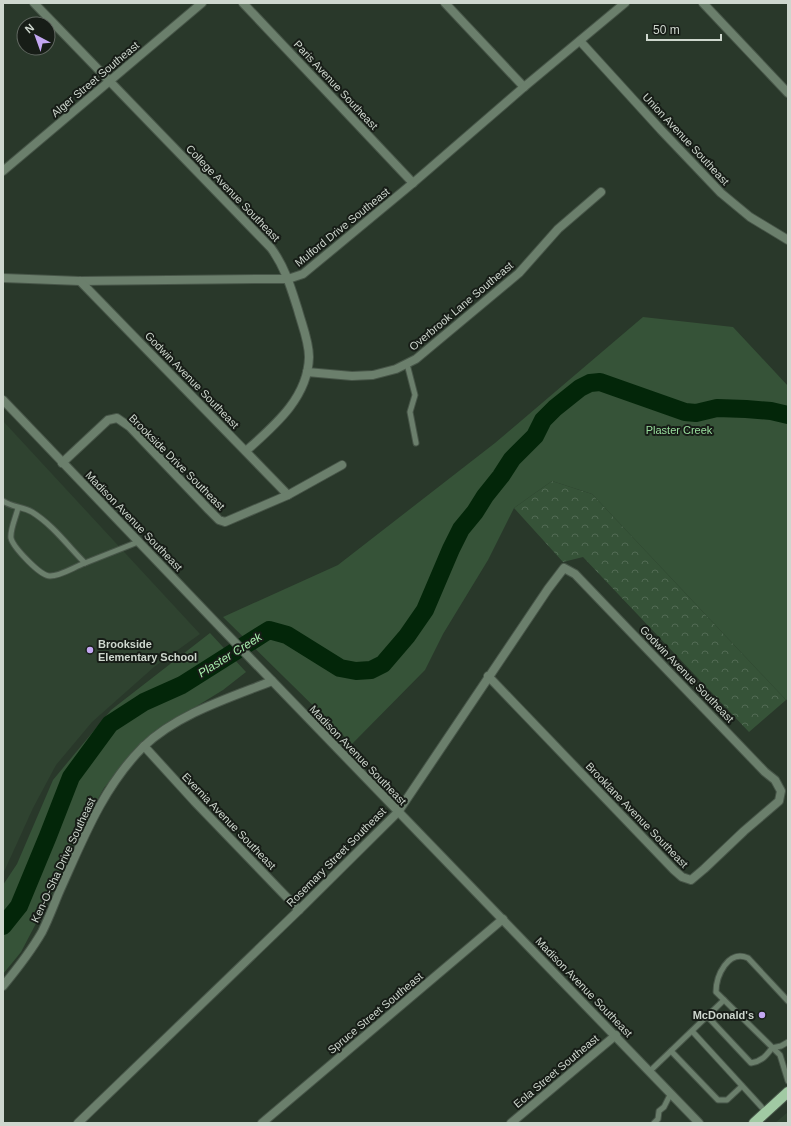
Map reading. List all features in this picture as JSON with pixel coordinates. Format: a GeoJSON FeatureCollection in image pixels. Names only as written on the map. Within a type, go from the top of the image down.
{"type":"FeatureCollection","features":[{"type":"Feature","properties":{"kind":"main road"},"geometry":{"type":"LineString","coordinates":[[754,1123],[788,1092]]}},
{"type":"Feature","properties":{"kind":"street","name":"College Avenue Southeast"},"geometry":{"type":"LineString","coordinates":[[34,3],[271,248],[280,262],[288,279],[305,335],[309,356],[307,372],[303,387],[294,401],[267,432],[246,451]]}},
{"type":"Feature","properties":{"kind":"street","name":"Alger Street Southeast"},"geometry":{"type":"LineString","coordinates":[[3,171],[202,3]]}},
{"type":"Feature","properties":{"kind":"street","name":"Paris Avenue Southeast"},"geometry":{"type":"LineString","coordinates":[[243,3],[414,183]]}},
{"type":"Feature","properties":{"kind":"street"},"geometry":{"type":"LineString","coordinates":[[444,3],[524,87]]}},
{"type":"Feature","properties":{"kind":"street","name":"Mulford Drive Southeast"},"geometry":{"type":"LineString","coordinates":[[3,278],[80,281],[288,279],[296,277],[309,270],[414,183],[524,87],[625,3]]}},
{"type":"Feature","properties":{"kind":"street"},"geometry":{"type":"LineString","coordinates":[[703,3],[788,93]]}},
{"type":"Feature","properties":{"kind":"street","name":"Union Avenue Southeast"},"geometry":{"type":"LineString","coordinates":[[580,40],[661,130],[721,193],[750,217],[788,240]]}},
{"type":"Feature","properties":{"kind":"street","name":"Overbrook Lane Southeast"},"geometry":{"type":"LineString","coordinates":[[307,372],[352,376],[373,375],[396,369],[416,359],[519,273],[558,229],[601,192]]}},
{"type":"Feature","properties":{"kind":"street","name":"Godwin Avenue Southeast"},"geometry":{"type":"LineString","coordinates":[[80,281],[288,495]]}},
{"type":"Feature","properties":{"kind":"street","name":"Madison Avenue Southeast"},"geometry":{"type":"LineString","coordinates":[[3,400],[398,812],[616,1035],[699,1123]]}},
{"type":"Feature","properties":{"kind":"street","name":"Brookside Drive Southeast"},"geometry":{"type":"LineString","coordinates":[[62,463],[108,420],[118,418],[130,427],[219,520],[225,522],[229,521],[288,495]]}},
{"type":"Feature","properties":{"kind":"street"},"geometry":{"type":"LineString","coordinates":[[288,495],[342,466]]}},
{"type":"Feature","properties":{"kind":"street","name":"Godwin Avenue Southeast"},"geometry":{"type":"LineString","coordinates":[[564,568],[575,574],[765,772],[775,780],[781,791],[779,801]]}},
{"type":"Feature","properties":{"kind":"street","name":"Rosemary Street Southeast"},"geometry":{"type":"LineString","coordinates":[[78,1123],[299,910],[398,812],[488,676],[564,568]]}},
{"type":"Feature","properties":{"kind":"street","name":"Brooklane Avenue Southeast"},"geometry":{"type":"LineString","coordinates":[[488,676],[674,870],[690,880],[779,801]]}},
{"type":"Feature","properties":{"kind":"street","name":"Ken-O-Sha Drive Southeast"},"geometry":{"type":"LineString","coordinates":[[3,986],[19,966],[42,931],[97,808],[115,780],[144,746],[174,724],[201,709],[272,681]]}},
{"type":"Feature","properties":{"kind":"street","name":"Evernia Avenue Southeast"},"geometry":{"type":"LineString","coordinates":[[144,746],[299,910]]}},
{"type":"Feature","properties":{"kind":"street","name":"Spruce Street Southeast"},"geometry":{"type":"LineString","coordinates":[[262,1123],[503,919]]}},
{"type":"Feature","properties":{"kind":"street","name":"Eola Street Southeast"},"geometry":{"type":"LineString","coordinates":[[510,1123],[616,1035]]}},
{"type":"Feature","properties":{"kind":"lane"},"geometry":{"type":"LineString","coordinates":[[407,364],[415,395],[410,412],[416,442]]}},
{"type":"Feature","properties":{"kind":"lane"},"geometry":{"type":"LineString","coordinates":[[3,501],[7,504],[30,511],[44,520],[84,563]]}},
{"type":"Feature","properties":{"kind":"lane"},"geometry":{"type":"LineString","coordinates":[[18,508],[11,534],[13,543],[40,572],[49,576],[56,575],[138,542]]}},
{"type":"Feature","properties":{"kind":"lane"},"geometry":{"type":"LineString","coordinates":[[788,1001],[748,958],[742,956],[734,957],[726,964],[716,982],[716,992],[780,1055],[788,1081]]}},
{"type":"Feature","properties":{"kind":"lane"},"geometry":{"type":"LineString","coordinates":[[650,1071],[724,1000]]}},
{"type":"Feature","properties":{"kind":"lane"},"geometry":{"type":"LineString","coordinates":[[707,1016],[751,1063],[758,1062],[764,1058],[772,1048],[782,1046],[788,1042]]}},
{"type":"Feature","properties":{"kind":"lane"},"geometry":{"type":"LineString","coordinates":[[692,1031],[766,1112]]}},
{"type":"Feature","properties":{"kind":"lane"},"geometry":{"type":"LineString","coordinates":[[671,1051],[718,1100],[727,1100],[742,1086]]}},
{"type":"Feature","properties":{"kind":"lane"},"geometry":{"type":"LineString","coordinates":[[654,1123],[658,1119],[659,1111],[664,1107],[671,1093]]}},
{"type":"Feature","properties":{"kind":"shaded area","name":"Brookside Elementary School"},"geometry":{"type":"Polygon","coordinates":[[[3,421],[200,634],[154,667],[92,722],[56,765],[33,808],[3,874],[3,421]]]}},
{"type":"Feature","properties":{"kind":"shaded area"},"geometry":{"type":"Polygon","coordinates":[[[788,1112],[788,1123],[775,1123],[788,1112]]]}},
{"type":"Feature","properties":{"kind":"green space","name":"Plaster Creek"},"geometry":{"type":"Polygon","coordinates":[[[643,317],[733,327],[788,386],[788,699],[786,700],[592,494],[552,481],[514,508],[488,560],[443,634],[425,670],[352,744],[223,617],[338,565],[495,443],[643,317]]]}},
{"type":"Feature","properties":{"kind":"green space"},"geometry":{"type":"Polygon","coordinates":[[[552,481],[592,494],[786,700],[749,732],[583,557],[563,562],[514,508],[552,481]]]}},
{"type":"Feature","properties":{"kind":"green space","name":"Plaster Creek"},"geometry":{"type":"Polygon","coordinates":[[[210,633],[246,672],[223,690],[161,728],[137,748],[104,788],[84,823],[53,891],[21,952],[3,974],[3,885],[17,864],[53,780],[111,710],[210,633]]]}},
{"type":"Feature","properties":{"kind":"waterway","name":"Plaster Creek"},"geometry":{"type":"LineString","coordinates":[[3,926],[19,906],[71,777],[110,724],[144,702],[182,685],[269,630],[287,635],[340,668],[356,671],[371,670],[383,664],[407,636],[425,610],[461,529],[475,512],[512,459],[535,436],[543,420],[555,408],[580,388],[590,383],[600,382],[685,412],[696,413],[717,408],[771,411],[788,415]]}},
{"type":"Feature","properties":{"kind":"place","name":"Brookside Elementary School"},"geometry":{"type":"Point","coordinates":[90,650]}},
{"type":"Feature","properties":{"kind":"place","name":"McDonald's"},"geometry":{"type":"Point","coordinates":[762,1015]}}]}
